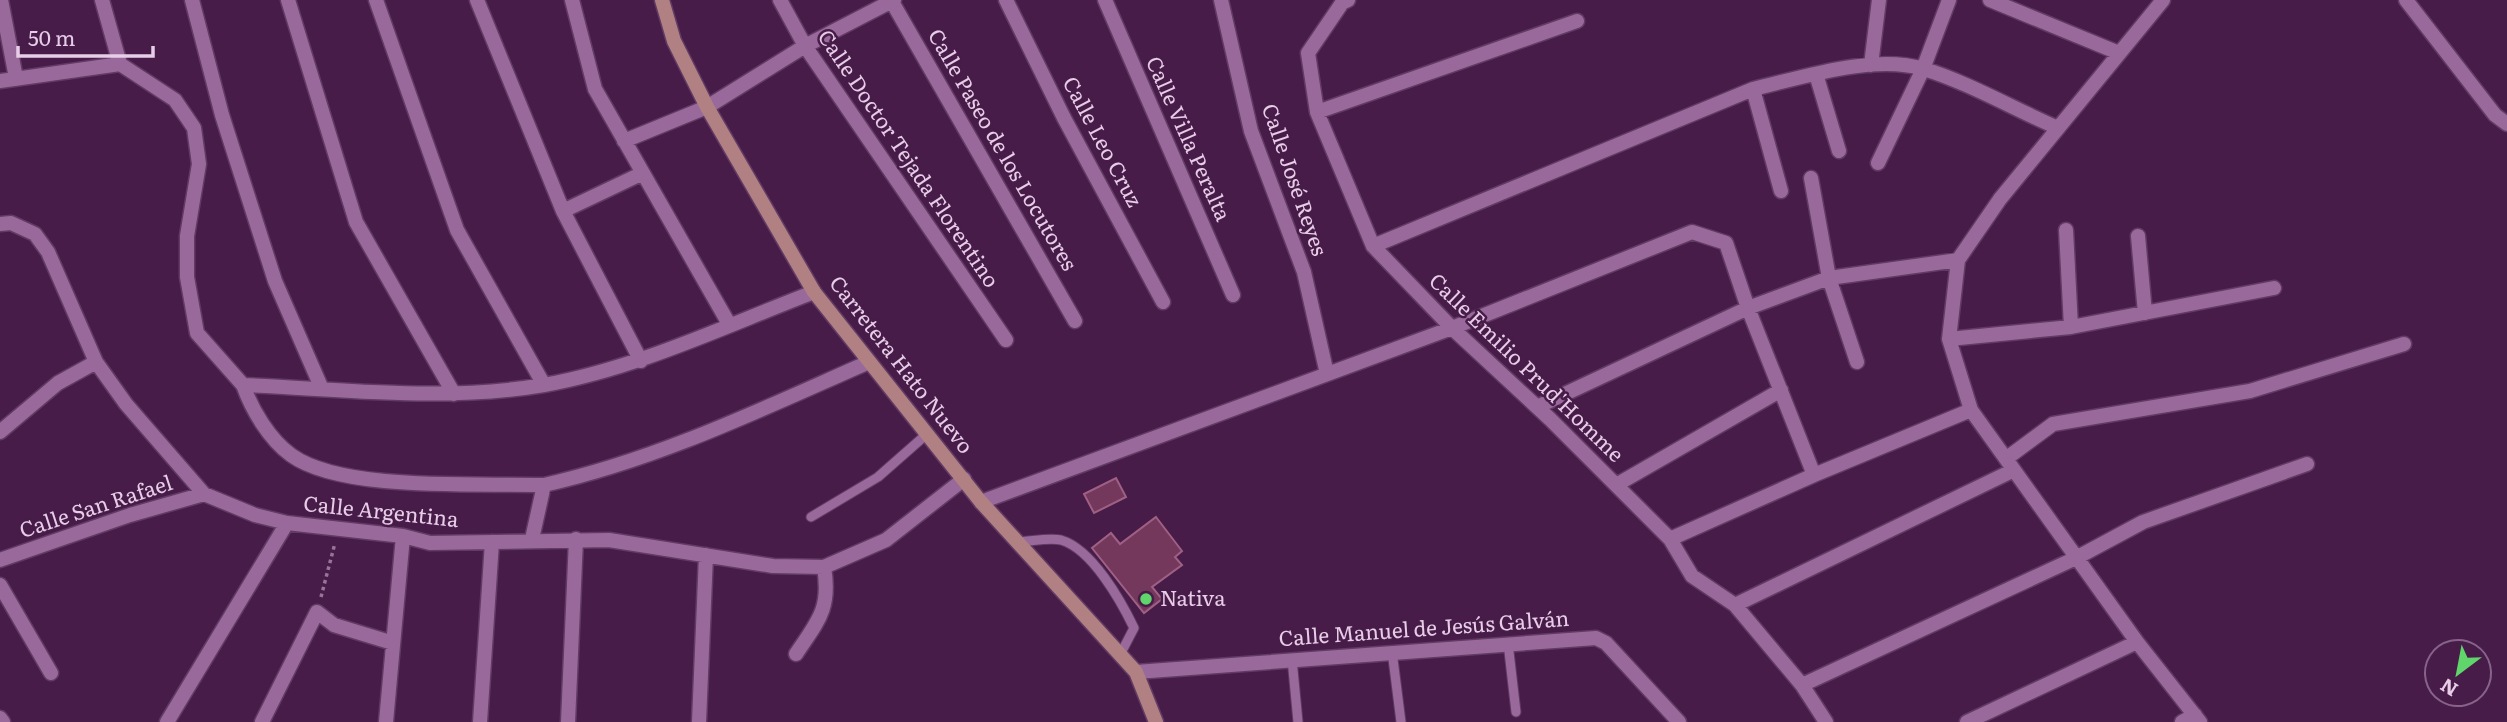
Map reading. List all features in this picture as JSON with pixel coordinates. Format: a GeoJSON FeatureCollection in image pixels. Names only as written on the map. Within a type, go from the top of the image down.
{"type":"FeatureCollection","features":[{"type":"Feature","properties":{"kind":"main road","name":"Carretera Hato Nuevo"},"geometry":{"type":"LineString","coordinates":[[662,0],[674,41],[707,107],[814,292],[981,502],[1121,653],[1136,672],[1156,722]]}},
{"type":"Feature","properties":{"kind":"street"},"geometry":{"type":"LineString","coordinates":[[1,0],[16,78]]}},
{"type":"Feature","properties":{"kind":"street"},"geometry":{"type":"LineString","coordinates":[[102,0],[120,64]]}},
{"type":"Feature","properties":{"kind":"street"},"geometry":{"type":"LineString","coordinates":[[192,0],[222,115],[275,281],[323,389]]}},
{"type":"Feature","properties":{"kind":"street"},"geometry":{"type":"LineString","coordinates":[[288,0],[356,222],[454,394]]}},
{"type":"Feature","properties":{"kind":"street"},"geometry":{"type":"LineString","coordinates":[[376,0],[457,230],[544,385]]}},
{"type":"Feature","properties":{"kind":"street"},"geometry":{"type":"LineString","coordinates":[[477,0],[563,211],[641,361]]}},
{"type":"Feature","properties":{"kind":"street"},"geometry":{"type":"LineString","coordinates":[[572,0],[595,89],[729,324]]}},
{"type":"Feature","properties":{"kind":"street","name":"Calle Doctor Tejada Florentino"},"geometry":{"type":"LineString","coordinates":[[780,0],[805,46],[1006,340]]}},
{"type":"Feature","properties":{"kind":"street"},"geometry":{"type":"LineString","coordinates":[[624,141],[707,107],[805,46],[892,0]]}},
{"type":"Feature","properties":{"kind":"street","name":"Calle Paseo de los Locutores"},"geometry":{"type":"LineString","coordinates":[[892,0],[1075,321]]}},
{"type":"Feature","properties":{"kind":"street","name":"Calle Leo Cruz"},"geometry":{"type":"LineString","coordinates":[[1006,0],[1064,118],[1163,303]]}},
{"type":"Feature","properties":{"kind":"street","name":"Calle Villa Peralta"},"geometry":{"type":"LineString","coordinates":[[1105,0],[1233,295]]}},
{"type":"Feature","properties":{"kind":"street","name":"Calle José Reyes"},"geometry":{"type":"LineString","coordinates":[[1220,0],[1251,131],[1304,272],[1327,374]]}},
{"type":"Feature","properties":{"kind":"street","name":"Calle Emilio Prud'Homme"},"geometry":{"type":"LineString","coordinates":[[1348,0],[1342,3],[1308,53],[1317,112],[1373,246],[1452,328],[1537,407],[1670,539],[1692,576],[1735,605],[1802,685],[1826,722]]}},
{"type":"Feature","properties":{"kind":"street"},"geometry":{"type":"LineString","coordinates":[[1871,65],[1878,0]]}},
{"type":"Feature","properties":{"kind":"street"},"geometry":{"type":"LineString","coordinates":[[1878,163],[1923,69],[1949,0]]}},
{"type":"Feature","properties":{"kind":"street"},"geometry":{"type":"LineString","coordinates":[[1990,0],[2026,6],[2119,53]]}},
{"type":"Feature","properties":{"kind":"street"},"geometry":{"type":"LineString","coordinates":[[2163,0],[2000,199],[1958,260],[1949,339],[1972,410],[2193,720]]}},
{"type":"Feature","properties":{"kind":"street"},"geometry":{"type":"LineString","coordinates":[[2406,0],[2495,116],[2507,124]]}},
{"type":"Feature","properties":{"kind":"street"},"geometry":{"type":"LineString","coordinates":[[1317,112],[1577,21]]}},
{"type":"Feature","properties":{"kind":"street"},"geometry":{"type":"LineString","coordinates":[[0,81],[120,64],[175,100],[194,128],[198,163],[187,236],[187,277],[197,333],[243,385],[253,412],[290,454],[320,470],[363,480],[544,485],[585,475],[700,438],[869,362]]}},
{"type":"Feature","properties":{"kind":"street"},"geometry":{"type":"LineString","coordinates":[[1373,246],[1753,89],[1816,74],[1871,65],[1923,69],[2058,128]]}},
{"type":"Feature","properties":{"kind":"street"},"geometry":{"type":"LineString","coordinates":[[1816,74],[1839,151]]}},
{"type":"Feature","properties":{"kind":"street"},"geometry":{"type":"LineString","coordinates":[[1753,89],[1781,191]]}},
{"type":"Feature","properties":{"kind":"street"},"geometry":{"type":"LineString","coordinates":[[563,211],[643,173]]}},
{"type":"Feature","properties":{"kind":"street"},"geometry":{"type":"LineString","coordinates":[[1811,178],[1829,278],[1857,362]]}},
{"type":"Feature","properties":{"kind":"street","name":"Calle Argentina"},"geometry":{"type":"LineString","coordinates":[[0,224],[11,223],[35,234],[48,251],[96,362],[126,404],[204,494],[255,515],[287,523],[403,536],[430,542],[608,540],[773,566],[824,567],[886,540],[964,479]]}},
{"type":"Feature","properties":{"kind":"street"},"geometry":{"type":"LineString","coordinates":[[2066,230],[2071,327]]}},
{"type":"Feature","properties":{"kind":"street"},"geometry":{"type":"LineString","coordinates":[[981,502],[1452,328],[1692,232],[1726,243],[1748,309],[1814,475]]}},
{"type":"Feature","properties":{"kind":"street"},"geometry":{"type":"LineString","coordinates":[[2138,236],[2145,313]]}},
{"type":"Feature","properties":{"kind":"street"},"geometry":{"type":"LineString","coordinates":[[1537,407],[1748,309],[1829,278],[1958,260]]}},
{"type":"Feature","properties":{"kind":"street"},"geometry":{"type":"LineString","coordinates":[[1949,339],[2071,327],[2274,288]]}},
{"type":"Feature","properties":{"kind":"street"},"geometry":{"type":"LineString","coordinates":[[243,385],[454,394],[544,385],[641,361],[814,292]]}},
{"type":"Feature","properties":{"kind":"street"},"geometry":{"type":"LineString","coordinates":[[1735,605],[2010,464],[2053,424],[2250,391],[2404,344]]}},
{"type":"Feature","properties":{"kind":"street"},"geometry":{"type":"LineString","coordinates":[[0,432],[58,383],[96,362]]}},
{"type":"Feature","properties":{"kind":"street"},"geometry":{"type":"LineString","coordinates":[[1616,485],[1781,390]]}},
{"type":"Feature","properties":{"kind":"street"},"geometry":{"type":"LineString","coordinates":[[1670,539],[1814,475],[1972,410]]}},
{"type":"Feature","properties":{"kind":"street"},"geometry":{"type":"LineString","coordinates":[[1802,685],[2076,558],[2143,523],[2307,464]]}},
{"type":"Feature","properties":{"kind":"street"},"geometry":{"type":"LineString","coordinates":[[532,539],[544,485]]}},
{"type":"Feature","properties":{"kind":"street","name":"Calle San Rafael"},"geometry":{"type":"LineString","coordinates":[[0,560],[130,515],[204,494]]}},
{"type":"Feature","properties":{"kind":"street"},"geometry":{"type":"LineString","coordinates":[[167,722],[287,523]]}},
{"type":"Feature","properties":{"kind":"street"},"geometry":{"type":"LineString","coordinates":[[386,722],[403,536]]}},
{"type":"Feature","properties":{"kind":"street"},"geometry":{"type":"LineString","coordinates":[[568,722],[576,539]]}},
{"type":"Feature","properties":{"kind":"street"},"geometry":{"type":"LineString","coordinates":[[480,722],[492,542]]}},
{"type":"Feature","properties":{"kind":"street"},"geometry":{"type":"LineString","coordinates":[[699,722],[706,555]]}},
{"type":"Feature","properties":{"kind":"street"},"geometry":{"type":"LineString","coordinates":[[796,654],[824,612],[828,590],[824,567]]}},
{"type":"Feature","properties":{"kind":"street"},"geometry":{"type":"LineString","coordinates":[[0,585],[51,673]]}},
{"type":"Feature","properties":{"kind":"street"},"geometry":{"type":"LineString","coordinates":[[262,722],[317,612],[334,625],[393,643]]}},
{"type":"Feature","properties":{"kind":"street","name":"Calle Manuel de Jesús Galván"},"geometry":{"type":"LineString","coordinates":[[1136,672],[1596,638],[1606,643],[1679,722]]}},
{"type":"Feature","properties":{"kind":"street"},"geometry":{"type":"LineString","coordinates":[[1967,722],[2137,642]]}},
{"type":"Feature","properties":{"kind":"lane"},"geometry":{"type":"LineString","coordinates":[[811,517],[878,477],[928,433]]}},
{"type":"Feature","properties":{"kind":"lane"},"geometry":{"type":"LineString","coordinates":[[1016,542],[1059,540],[1081,550],[1123,604],[1134,628],[1121,653]]}},
{"type":"Feature","properties":{"kind":"lane"},"geometry":{"type":"LineString","coordinates":[[1507,643],[1516,712]]}},
{"type":"Feature","properties":{"kind":"lane"},"geometry":{"type":"LineString","coordinates":[[1392,651],[1401,722]]}},
{"type":"Feature","properties":{"kind":"lane"},"geometry":{"type":"LineString","coordinates":[[1292,659],[1297,722]]}},
{"type":"Feature","properties":{"kind":"path"},"geometry":{"type":"LineString","coordinates":[[317,612],[340,528]]}},
{"type":"Feature","properties":{"kind":"building"},"geometry":{"type":"Polygon","coordinates":[[[1116,478],[1126,497],[1094,513],[1084,494],[1116,478]]]}},
{"type":"Feature","properties":{"kind":"building"},"geometry":{"type":"Polygon","coordinates":[[[1156,517],[1182,551],[1175,557],[1182,565],[1152,587],[1162,599],[1144,613],[1092,548],[1111,533],[1120,544],[1156,517]]]}},
{"type":"Feature","properties":{"kind":"place","name":"Nativa"},"geometry":{"type":"Point","coordinates":[1146,599]}}]}
